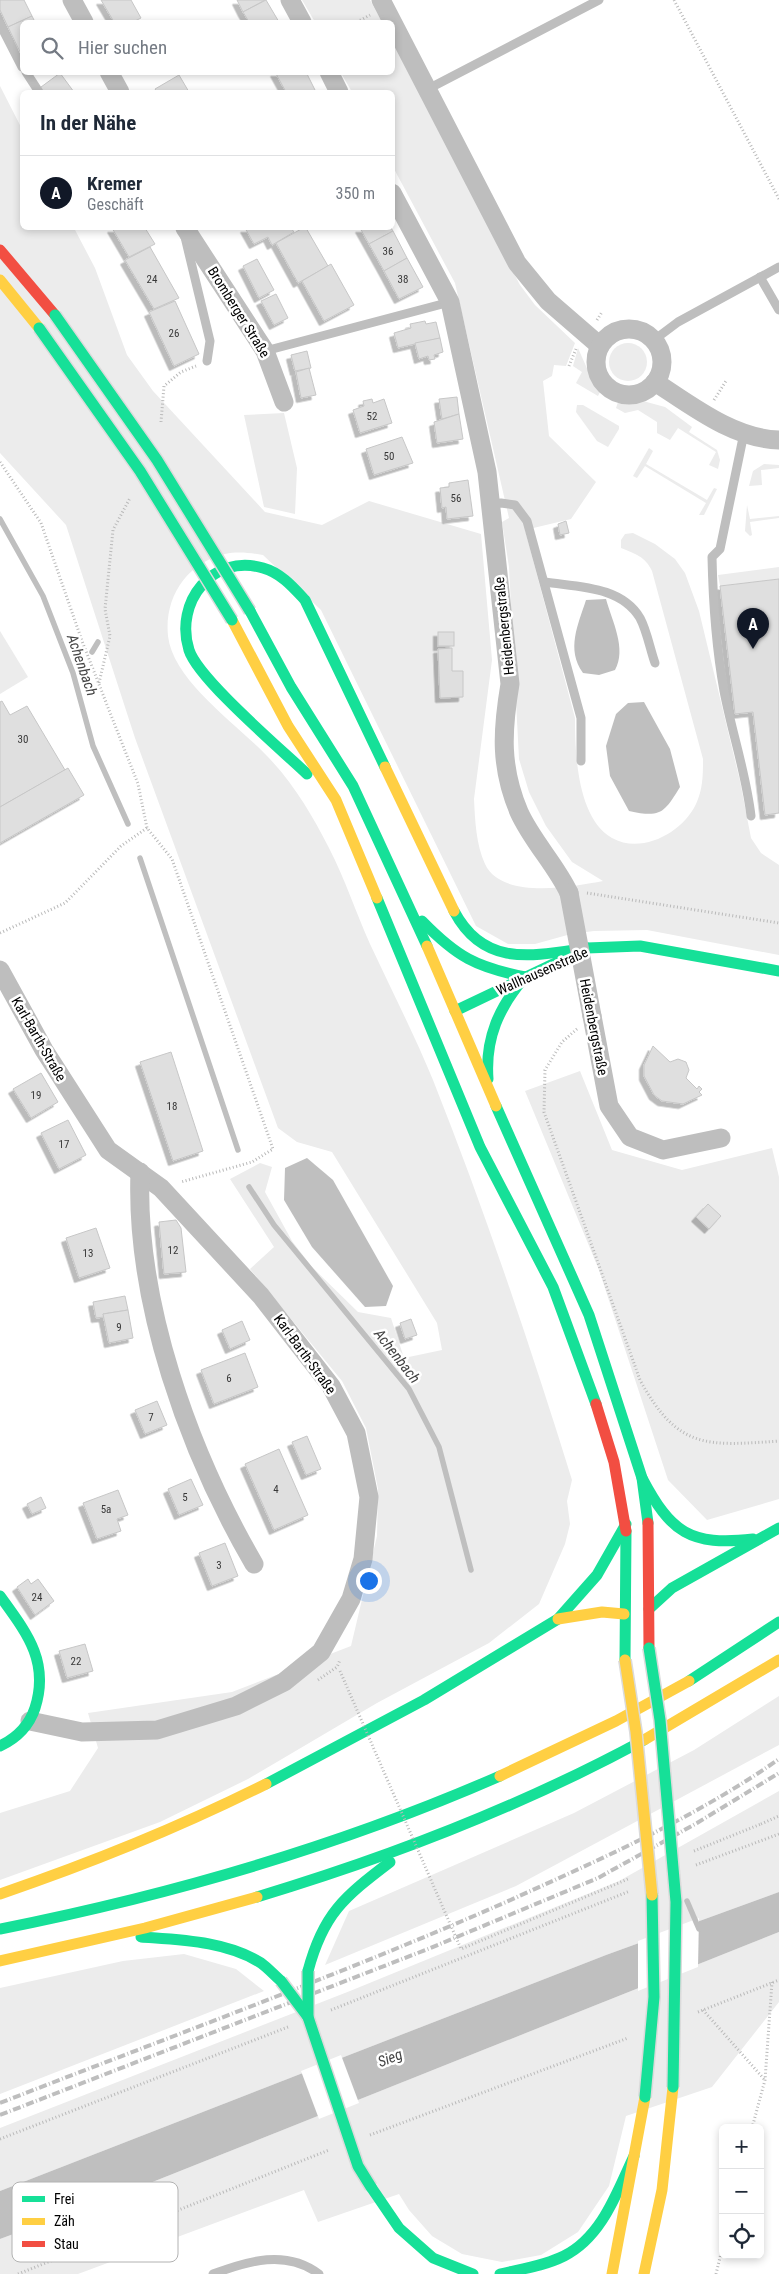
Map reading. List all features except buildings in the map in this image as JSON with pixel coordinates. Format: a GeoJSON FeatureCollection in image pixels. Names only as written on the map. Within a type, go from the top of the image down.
{"type":"FeatureCollection","features":[{"type":"Feature","properties":{"kind":"main road"},"geometry":{"type":"LineString","coordinates":[[0,250],[55,316],[115,395],[176,486],[250,611],[290,687],[353,786],[411,909],[491,1096],[589,1315],[642,1478],[656,1506],[668,1521],[680,1531],[713,1542],[762,1537]]}},
{"type":"Feature","properties":{"kind":"main road"},"geometry":{"type":"LineString","coordinates":[[0,280],[104,415],[154,488],[232,620],[288,726],[336,800],[480,1147],[553,1287],[594,1396],[614,1462],[626,1524],[625,1660],[636,1732],[652,1898],[654,1997],[645,2097],[612,2274]]}},
{"type":"Feature","properties":{"kind":"main road"},"geometry":{"type":"LineString","coordinates":[[336,800],[232,703],[197,664],[189,650],[185,634],[185,618],[190,603],[198,589],[209,578],[223,570],[238,565],[270,568],[296,586],[305,600],[446,896],[466,930],[481,945],[500,953],[519,955],[587,948]]}},
{"type":"Feature","properties":{"kind":"main road"},"geometry":{"type":"LineString","coordinates":[[411,909],[454,953],[471,963],[491,970],[525,977]]}},
{"type":"Feature","properties":{"kind":"main road","name":"Wallhausenstraße"},"geometry":{"type":"LineString","coordinates":[[429,1023],[587,948],[640,946],[779,971]]}},
{"type":"Feature","properties":{"kind":"main road"},"geometry":{"type":"LineString","coordinates":[[491,1096],[487,1053],[491,1031],[499,1011],[510,993],[525,977]]}},
{"type":"Feature","properties":{"kind":"main road"},"geometry":{"type":"LineString","coordinates":[[642,1478],[649,1532],[649,1648],[660,1720],[676,1902],[673,2087],[662,2190],[644,2274]]}},
{"type":"Feature","properties":{"kind":"main road"},"geometry":{"type":"LineString","coordinates":[[0,1894],[96,1861],[254,1791],[409,1709],[558,1619],[579,1600],[598,1576],[614,1551],[626,1524]]}},
{"type":"Feature","properties":{"kind":"main road"},"geometry":{"type":"LineString","coordinates":[[558,1619],[602,1612],[624,1614],[649,1609],[672,1588],[779,1528]]}},
{"type":"Feature","properties":{"kind":"main road"},"geometry":{"type":"LineString","coordinates":[[0,1596],[23,1628],[41,1665],[42,1684],[30,1721],[21,1733],[0,1746]]}},
{"type":"Feature","properties":{"kind":"main road"},"geometry":{"type":"LineString","coordinates":[[0,1929],[102,1907],[252,1867],[336,1840],[406,1814],[513,1770],[642,1707],[698,1675],[779,1622]]}},
{"type":"Feature","properties":{"kind":"main road"},"geometry":{"type":"LineString","coordinates":[[0,1961],[122,1935],[234,1905],[337,1872],[411,1845],[567,1780],[645,1740],[779,1660]]}},
{"type":"Feature","properties":{"kind":"main road"},"geometry":{"type":"LineString","coordinates":[[411,1845],[340,1901],[313,1945],[308,1971],[308,2017],[358,2166],[399,2228],[433,2258],[473,2274]]}},
{"type":"Feature","properties":{"kind":"main road"},"geometry":{"type":"LineString","coordinates":[[122,1935],[201,1942],[243,1954],[262,1964],[280,1981],[308,2017]]}},
{"type":"Feature","properties":{"kind":"main road"},"geometry":{"type":"LineString","coordinates":[[500,2274],[534,2266],[570,2252],[591,2234],[608,2209],[634,2156]]}},
{"type":"Feature","properties":{"kind":"street"},"geometry":{"type":"LineString","coordinates":[[72,0],[83,20]]}},
{"type":"Feature","properties":{"kind":"street"},"geometry":{"type":"LineString","coordinates":[[290,0],[301,20]]}},
{"type":"Feature","properties":{"kind":"street"},"geometry":{"type":"LineString","coordinates":[[381,0],[392,20]]}},
{"type":"Feature","properties":{"kind":"street"},"geometry":{"type":"LineString","coordinates":[[395,27],[517,263],[548,301],[600,346]]}},
{"type":"Feature","properties":{"kind":"street"},"geometry":{"type":"LineString","coordinates":[[111,75],[119,90]]}},
{"type":"Feature","properties":{"kind":"street"},"geometry":{"type":"LineString","coordinates":[[330,75],[338,90]]}},
{"type":"Feature","properties":{"kind":"street","name":"Heidenbergstraße"},"geometry":{"type":"LineString","coordinates":[[395,199],[450,302],[487,472],[491,504],[510,684],[505,712],[503,761],[519,812],[568,891],[609,1106],[630,1137],[663,1150],[721,1138]]}},
{"type":"Feature","properties":{"kind":"street","name":"Bromberger Straße"},"geometry":{"type":"LineString","coordinates":[[185,230],[265,351],[284,402]]}},
{"type":"Feature","properties":{"kind":"street"},"geometry":{"type":"LineString","coordinates":[[625,329],[636,330],[654,340],[662,359],[661,369],[655,382],[644,391],[634,394],[615,391],[606,385],[598,372],[597,356],[600,346],[615,332],[625,329]]}},
{"type":"Feature","properties":{"kind":"street"},"geometry":{"type":"LineString","coordinates":[[655,382],[706,414],[744,434],[779,440]]}},
{"type":"Feature","properties":{"kind":"street","name":"Karl-Barth-Straße"},"geometry":{"type":"LineString","coordinates":[[0,970],[44,1050],[108,1150],[161,1188],[261,1296],[330,1386],[356,1432],[369,1497],[363,1559],[351,1599],[321,1652],[284,1682],[236,1706],[157,1730],[82,1732],[30,1721]]}},
{"type":"Feature","properties":{"kind":"street"},"geometry":{"type":"LineString","coordinates":[[140,1172],[139,1204],[154,1317],[186,1419],[230,1522],[254,1564]]}},
{"type":"Feature","properties":{"kind":"lane"},"geometry":{"type":"LineString","coordinates":[[428,89],[599,0]]}},
{"type":"Feature","properties":{"kind":"lane"},"geometry":{"type":"LineString","coordinates":[[0,24],[20,63]]}},
{"type":"Feature","properties":{"kind":"lane"},"geometry":{"type":"LineString","coordinates":[[28,75],[38,90]]}},
{"type":"Feature","properties":{"kind":"lane"},"geometry":{"type":"LineString","coordinates":[[184,230],[210,341],[207,361]]}},
{"type":"Feature","properties":{"kind":"lane"},"geometry":{"type":"LineString","coordinates":[[654,340],[678,322],[779,267]]}},
{"type":"Feature","properties":{"kind":"lane"},"geometry":{"type":"LineString","coordinates":[[760,277],[779,310]]}},
{"type":"Feature","properties":{"kind":"lane"},"geometry":{"type":"LineString","coordinates":[[265,351],[450,302]]}},
{"type":"Feature","properties":{"kind":"lane"},"geometry":{"type":"LineString","coordinates":[[744,434],[720,549],[712,557],[713,614],[724,692],[748,790],[751,816]]}},
{"type":"Feature","properties":{"kind":"lane"},"geometry":{"type":"LineString","coordinates":[[491,504],[515,505],[527,521],[581,718],[581,760]]}},
{"type":"Feature","properties":{"kind":"lane"},"geometry":{"type":"LineString","coordinates":[[545,582],[608,592],[626,601],[640,619],[655,663]]}},
{"type":"Feature","properties":{"kind":"lane"},"geometry":{"type":"LineString","coordinates":[[213,2274],[248,2261],[271,2258],[295,2262],[319,2274]]}},
{"type":"Feature","properties":{"kind":"path"},"geometry":{"type":"LineString","coordinates":[[674,0],[779,199]]}},
{"type":"Feature","properties":{"kind":"path"},"geometry":{"type":"LineString","coordinates":[[161,427],[164,386],[182,372]]}},
{"type":"Feature","properties":{"kind":"path"},"geometry":{"type":"LineString","coordinates":[[0,462],[41,523],[138,784],[147,828],[172,859],[273,1149],[252,1162],[161,1188]]}},
{"type":"Feature","properties":{"kind":"path"},"geometry":{"type":"LineString","coordinates":[[99,683],[110,636],[106,609],[113,530],[134,490]]}},
{"type":"Feature","properties":{"kind":"path"},"geometry":{"type":"LineString","coordinates":[[0,933],[65,903],[121,846],[147,828]]}},
{"type":"Feature","properties":{"kind":"path"},"geometry":{"type":"LineString","coordinates":[[568,891],[779,923]]}},
{"type":"Feature","properties":{"kind":"path"},"geometry":{"type":"LineString","coordinates":[[592,1016],[562,1042],[545,1070],[544,1112],[640,1380],[664,1417],[684,1434],[702,1441],[735,1444],[779,1441]]}},
{"type":"Feature","properties":{"kind":"path"},"geometry":{"type":"LineString","coordinates":[[337,1667],[461,1948],[634,1877]]}},
{"type":"Feature","properties":{"kind":"path"},"geometry":{"type":"LineString","coordinates":[[688,1854],[779,1816]]}},
{"type":"Feature","properties":{"kind":"path"},"geometry":{"type":"LineString","coordinates":[[687,1868],[779,1834]]}},
{"type":"Feature","properties":{"kind":"path"},"geometry":{"type":"LineString","coordinates":[[325,2012],[638,1888]]}},
{"type":"Feature","properties":{"kind":"path"},"geometry":{"type":"LineString","coordinates":[[694,2014],[779,1980]]}},
{"type":"Feature","properties":{"kind":"path"},"geometry":{"type":"LineString","coordinates":[[753,2124],[765,2080],[772,1982]]}},
{"type":"Feature","properties":{"kind":"path"},"geometry":{"type":"LineString","coordinates":[[703,2010],[765,2080]]}},
{"type":"Feature","properties":{"kind":"path"},"geometry":{"type":"LineString","coordinates":[[0,2139],[298,2024]]}},
{"type":"Feature","properties":{"kind":"path"},"geometry":{"type":"LineString","coordinates":[[368,2136],[632,2036]]}},
{"type":"Feature","properties":{"kind":"path"},"geometry":{"type":"LineString","coordinates":[[178,2210],[331,2150]]}},
{"type":"Feature","properties":{"kind":"path"},"geometry":{"type":"LineString","coordinates":[[716,2274],[720,2259]]}},
{"type":"Feature","properties":{"kind":"path"},"geometry":{"type":"LineString","coordinates":[[18,2274],[48,2262]]}},
{"type":"Feature","properties":{"kind":"shaded area"},"geometry":{"type":"Polygon","coordinates":[[[302,0],[370,0],[381,20],[314,20],[302,0]]]}},
{"type":"Feature","properties":{"kind":"shaded area"},"geometry":{"type":"Polygon","coordinates":[[[395,46],[520,285],[535,305],[575,343],[566,366],[554,365],[552,376],[543,381],[549,436],[596,482],[571,519],[525,530],[575,718],[577,766],[580,784],[591,816],[600,829],[612,838],[624,843],[636,844],[660,838],[682,824],[690,814],[696,804],[703,776],[703,759],[652,571],[643,559],[621,548],[621,540],[625,534],[633,533],[655,544],[675,559],[685,573],[699,611],[740,781],[751,838],[761,853],[779,865],[779,955],[647,930],[594,931],[571,934],[535,944],[508,944],[476,926],[321,610],[263,555],[240,552],[225,554],[200,565],[189,574],[174,595],[170,608],[168,636],[173,653],[194,686],[268,757],[286,778],[309,812],[335,860],[370,944],[433,1080],[489,1229],[572,1480],[567,1501],[570,1524],[565,1544],[539,1604],[489,1643],[377,1703],[248,1779],[160,1822],[0,1880],[0,1813],[70,1791],[98,1748],[88,1713],[232,1692],[351,1646],[377,1536],[378,1489],[366,1428],[342,1381],[250,1269],[274,1247],[230,1179],[260,1163],[272,1167],[265,1192],[292,1241],[312,1267],[358,1312],[391,1318],[404,1358],[442,1350],[437,1323],[332,1152],[297,1142],[278,1128],[135,738],[66,525],[0,453],[0,86],[20,125],[20,230],[75,230],[95,268],[127,355],[153,391],[265,512],[322,525],[369,501],[481,534],[492,660],[474,799],[477,832],[482,857],[494,875],[506,883],[521,887],[556,888],[603,881],[572,862],[546,826],[529,792],[519,759],[509,567],[502,522],[509,518],[455,283],[395,171],[395,90],[351,90],[342,75],[395,75],[395,46]]]}},
{"type":"Feature","properties":{"kind":"shaded area"},"geometry":{"type":"Polygon","coordinates":[[[628,343],[641,349],[647,362],[641,375],[628,381],[615,375],[609,362],[615,349],[628,343]]]}},
{"type":"Feature","properties":{"kind":"shaded area"},"geometry":{"type":"Polygon","coordinates":[[[578,348],[593,382],[600,392],[598,396],[576,383],[582,372],[573,366],[578,348]]]}},
{"type":"Feature","properties":{"kind":"shaded area"},"geometry":{"type":"Polygon","coordinates":[[[643,401],[665,407],[692,427],[689,432],[717,450],[720,460],[718,469],[709,465],[716,452],[678,428],[670,440],[657,433],[657,422],[638,410],[625,413],[616,408],[618,402],[631,403],[643,401]]]}},
{"type":"Feature","properties":{"kind":"shaded area"},"geometry":{"type":"Polygon","coordinates":[[[577,405],[583,405],[619,426],[608,447],[597,441],[576,412],[577,405]]]}},
{"type":"Feature","properties":{"kind":"shaded area"},"geometry":{"type":"Polygon","coordinates":[[[284,413],[297,468],[295,514],[264,507],[244,415],[284,413]]]}},
{"type":"Feature","properties":{"kind":"shaded area"},"geometry":{"type":"Polygon","coordinates":[[[649,448],[653,451],[646,464],[707,500],[714,488],[717,489],[704,515],[699,515],[706,503],[645,466],[637,478],[633,476],[649,448]]]}},
{"type":"Feature","properties":{"kind":"shaded area"},"geometry":{"type":"Polygon","coordinates":[[[764,464],[779,465],[779,468],[761,470],[762,485],[749,486],[753,471],[764,464]]]}},
{"type":"Feature","properties":{"kind":"shaded area"},"geometry":{"type":"Polygon","coordinates":[[[747,505],[750,519],[779,516],[779,518],[750,522],[752,535],[750,536],[745,531],[747,505]]]}},
{"type":"Feature","properties":{"kind":"shaded area"},"geometry":{"type":"Polygon","coordinates":[[[779,567],[779,579],[720,586],[718,575],[779,567]]]}},
{"type":"Feature","properties":{"kind":"shaded area"},"geometry":{"type":"Polygon","coordinates":[[[0,631],[28,677],[0,694],[0,631]]]}},
{"type":"Feature","properties":{"kind":"shaded area"},"geometry":{"type":"Polygon","coordinates":[[[580,1071],[612,1150],[682,1170],[772,1148],[779,1177],[779,1499],[707,1520],[668,1480],[599,1270],[525,1091],[580,1071]]]}},
{"type":"Feature","properties":{"kind":"shaded area"},"geometry":{"type":"Polygon","coordinates":[[[779,1696],[779,1745],[516,1886],[325,1965],[349,1911],[574,1813],[694,1750],[779,1696]]]}},
{"type":"Feature","properties":{"kind":"shaded area"},"geometry":{"type":"Polygon","coordinates":[[[779,1791],[779,1892],[606,1955],[23,2182],[12,2182],[12,2186],[0,2191],[0,2128],[350,1991],[619,1881],[779,1791]]]}},
{"type":"Feature","properties":{"kind":"shaded area"},"geometry":{"type":"Polygon","coordinates":[[[779,1932],[779,2002],[712,2087],[626,2116],[609,2186],[578,2232],[541,2255],[502,2262],[462,2254],[432,2236],[409,2210],[399,2194],[318,2222],[304,2190],[178,2237],[178,2182],[153,2182],[779,1932]]]}},
{"type":"Feature","properties":{"kind":"shaded area"},"geometry":{"type":"Polygon","coordinates":[[[184,1954],[236,1969],[264,1991],[0,2094],[0,1988],[123,1961],[184,1954]]]}},
{"type":"Feature","properties":{"kind":"shaded area"},"geometry":{"type":"Polygon","coordinates":[[[12,2235],[12,2262],[110,2262],[78,2274],[0,2274],[0,2239],[12,2235]]]}},
{"type":"Feature","properties":{"kind":"water"},"geometry":{"type":"Polygon","coordinates":[[[606,599],[619,644],[618,662],[615,670],[599,675],[583,673],[575,655],[574,646],[580,619],[586,600],[606,599]]]}},
{"type":"Feature","properties":{"kind":"water"},"geometry":{"type":"Polygon","coordinates":[[[644,702],[670,749],[680,787],[665,808],[648,814],[629,811],[610,776],[606,746],[616,714],[628,703],[644,702]]]}},
{"type":"Feature","properties":{"kind":"water"},"geometry":{"type":"Polygon","coordinates":[[[307,1158],[333,1180],[393,1286],[386,1306],[365,1307],[312,1247],[284,1200],[285,1168],[307,1158]]]}},
{"type":"Feature","properties":{"kind":"water","name":"Sieg"},"geometry":{"type":"Polygon","coordinates":[[[779,1892],[779,1932],[153,2182],[23,2182],[606,1955],[779,1892]]]}},
{"type":"Feature","properties":{"kind":"water"},"geometry":{"type":"Polygon","coordinates":[[[12,2186],[12,2235],[0,2239],[0,2191],[12,2186]]]}},
{"type":"Feature","properties":{"kind":"pier"},"geometry":{"type":"Polygon","coordinates":[[[699,1918],[698,1967],[638,1991],[638,1941],[699,1918]]]}},
{"type":"Feature","properties":{"kind":"pier"},"geometry":{"type":"Polygon","coordinates":[[[341,2055],[359,2103],[319,2119],[301,2071],[341,2055]]]}},
{"type":"Feature","properties":{"kind":"waterway","name":"Achenbach"},"geometry":{"type":"LineString","coordinates":[[0,519],[43,596],[73,673],[93,746],[128,824]]}},
{"type":"Feature","properties":{"kind":"waterway"},"geometry":{"type":"LineString","coordinates":[[92,652],[98,642]]}},
{"type":"Feature","properties":{"kind":"waterway","name":"Achenbach"},"geometry":{"type":"LineString","coordinates":[[140,858],[238,1150]]}},
{"type":"Feature","properties":{"kind":"waterway","name":"Achenbach"},"geometry":{"type":"LineString","coordinates":[[249,1187],[274,1225],[409,1389],[439,1447],[471,1570]]}},
{"type":"Feature","properties":{"kind":"waterway","name":"Achenbach"},"geometry":{"type":"LineString","coordinates":[[687,1901],[699,1929]]}},
{"type":"Feature","properties":{"kind":"railway"},"geometry":{"type":"LineString","coordinates":[[0,2103],[318,1980],[506,1902],[646,1837],[714,1800],[779,1759]]}},
{"type":"Feature","properties":{"kind":"railway"},"geometry":{"type":"LineString","coordinates":[[0,2115],[428,1949],[598,1878],[697,1823],[779,1773]]}},
{"type":"Feature","properties":{"kind":"traffic: fast"},"geometry":{"type":"LineString","coordinates":[[55,315],[157,460],[250,611]]}},
{"type":"Feature","properties":{"kind":"traffic: fast"},"geometry":{"type":"LineString","coordinates":[[39,328],[140,471],[232,620]]}},
{"type":"Feature","properties":{"kind":"traffic: fast"},"geometry":{"type":"LineString","coordinates":[[307,774],[224,696],[196,663],[189,650],[186,632],[187,615],[193,599],[202,585],[214,575],[228,568],[245,565],[269,570],[286,581],[305,600],[385,767]]}},
{"type":"Feature","properties":{"kind":"traffic: fast"},"geometry":{"type":"LineString","coordinates":[[250,611],[291,687],[353,786],[427,946]]}},
{"type":"Feature","properties":{"kind":"traffic: fast"},"geometry":{"type":"LineString","coordinates":[[377,898],[480,1147],[553,1287],[596,1404]]}},
{"type":"Feature","properties":{"kind":"traffic: fast"},"geometry":{"type":"LineString","coordinates":[[454,911],[466,929],[480,942],[495,950],[529,955],[587,948]]}},
{"type":"Feature","properties":{"kind":"traffic: fast"},"geometry":{"type":"LineString","coordinates":[[422,921],[446,944],[468,959],[493,969],[525,977]]}},
{"type":"Feature","properties":{"kind":"traffic: fast"},"geometry":{"type":"LineString","coordinates":[[455,1011],[587,948],[640,946],[779,971]]}},
{"type":"Feature","properties":{"kind":"traffic: fast"},"geometry":{"type":"LineString","coordinates":[[488,1079],[489,1050],[496,1024],[508,1000],[525,977]]}},
{"type":"Feature","properties":{"kind":"traffic: fast"},"geometry":{"type":"LineString","coordinates":[[496,1106],[589,1315],[642,1478],[648,1523]]}},
{"type":"Feature","properties":{"kind":"traffic: fast"},"geometry":{"type":"LineString","coordinates":[[642,1478],[663,1512],[685,1532],[713,1540],[753,1539]]}},
{"type":"Feature","properties":{"kind":"traffic: fast"},"geometry":{"type":"LineString","coordinates":[[266,1784],[424,1700],[558,1619],[597,1575],[626,1524]]}},
{"type":"Feature","properties":{"kind":"traffic: fast"},"geometry":{"type":"LineString","coordinates":[[649,1609],[672,1588],[779,1528]]}},
{"type":"Feature","properties":{"kind":"traffic: fast"},"geometry":{"type":"LineString","coordinates":[[625,1660],[626,1531]]}},
{"type":"Feature","properties":{"kind":"traffic: fast"},"geometry":{"type":"LineString","coordinates":[[0,1596],[19,1622],[33,1648],[40,1676],[35,1708],[26,1726],[12,1739],[0,1746]]}},
{"type":"Feature","properties":{"kind":"traffic: fast"},"geometry":{"type":"LineString","coordinates":[[689,1681],[779,1622]]}},
{"type":"Feature","properties":{"kind":"traffic: fast"},"geometry":{"type":"LineString","coordinates":[[649,1648],[660,1720],[676,1902],[673,2087]]}},
{"type":"Feature","properties":{"kind":"traffic: fast"},"geometry":{"type":"LineString","coordinates":[[257,1897],[356,1865],[455,1828],[551,1787],[644,1740]]}},
{"type":"Feature","properties":{"kind":"traffic: fast"},"geometry":{"type":"LineString","coordinates":[[0,1929],[128,1901],[254,1866],[378,1825],[500,1776]]}},
{"type":"Feature","properties":{"kind":"traffic: fast"},"geometry":{"type":"LineString","coordinates":[[308,1971],[321,1935],[337,1908],[360,1886],[390,1862]]}},
{"type":"Feature","properties":{"kind":"traffic: fast"},"geometry":{"type":"LineString","coordinates":[[645,2097],[654,1997],[652,1895]]}},
{"type":"Feature","properties":{"kind":"traffic: fast"},"geometry":{"type":"LineString","coordinates":[[141,1937],[203,1943],[233,1950],[261,1963],[281,1981]]}},
{"type":"Feature","properties":{"kind":"traffic: fast"},"geometry":{"type":"LineString","coordinates":[[308,1971],[308,2017],[358,2166],[371,2187]]}},
{"type":"Feature","properties":{"kind":"traffic: fast"},"geometry":{"type":"LineString","coordinates":[[281,1981],[308,2017]]}},
{"type":"Feature","properties":{"kind":"traffic: fast"},"geometry":{"type":"LineString","coordinates":[[500,2274],[549,2262],[577,2248],[589,2237],[607,2212],[634,2156]]}},
{"type":"Feature","properties":{"kind":"traffic: fast"},"geometry":{"type":"LineString","coordinates":[[371,2187],[399,2228],[433,2258],[473,2274]]}},
{"type":"Feature","properties":{"kind":"traffic: slow"},"geometry":{"type":"LineString","coordinates":[[0,280],[39,328]]}},
{"type":"Feature","properties":{"kind":"traffic: slow"},"geometry":{"type":"LineString","coordinates":[[232,620],[288,726],[336,800],[377,898]]}},
{"type":"Feature","properties":{"kind":"traffic: slow"},"geometry":{"type":"LineString","coordinates":[[385,767],[454,911]]}},
{"type":"Feature","properties":{"kind":"traffic: slow"},"geometry":{"type":"LineString","coordinates":[[427,946],[496,1106]]}},
{"type":"Feature","properties":{"kind":"traffic: slow"},"geometry":{"type":"LineString","coordinates":[[558,1619],[602,1612],[624,1614]]}},
{"type":"Feature","properties":{"kind":"traffic: slow"},"geometry":{"type":"LineString","coordinates":[[625,1660],[636,1732],[652,1895]]}},
{"type":"Feature","properties":{"kind":"traffic: slow"},"geometry":{"type":"LineString","coordinates":[[644,1740],[779,1660]]}},
{"type":"Feature","properties":{"kind":"traffic: slow"},"geometry":{"type":"LineString","coordinates":[[500,1776],[616,1721],[689,1681]]}},
{"type":"Feature","properties":{"kind":"traffic: slow"},"geometry":{"type":"LineString","coordinates":[[0,1894],[135,1844],[266,1784]]}},
{"type":"Feature","properties":{"kind":"traffic: slow"},"geometry":{"type":"LineString","coordinates":[[0,1961],[145,1928],[257,1897]]}},
{"type":"Feature","properties":{"kind":"traffic: slow"},"geometry":{"type":"LineString","coordinates":[[644,2274],[662,2190],[673,2087]]}},
{"type":"Feature","properties":{"kind":"traffic: slow"},"geometry":{"type":"LineString","coordinates":[[612,2274],[645,2097]]}},
{"type":"Feature","properties":{"kind":"traffic: jam"},"geometry":{"type":"LineString","coordinates":[[0,250],[55,315]]}},
{"type":"Feature","properties":{"kind":"traffic: jam"},"geometry":{"type":"LineString","coordinates":[[596,1404],[614,1462],[626,1531]]}},
{"type":"Feature","properties":{"kind":"traffic: jam"},"geometry":{"type":"LineString","coordinates":[[648,1523],[649,1648]]}},
{"type":"Feature","properties":{"kind":"place","name":"Kremer"},"geometry":{"type":"Point","coordinates":[753,649]}}]}
